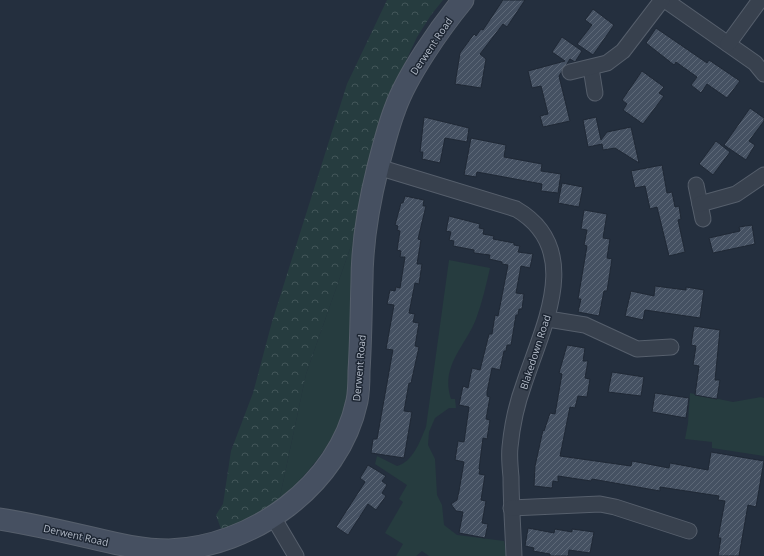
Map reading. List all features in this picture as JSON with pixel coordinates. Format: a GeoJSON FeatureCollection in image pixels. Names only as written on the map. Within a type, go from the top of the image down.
{"type":"FeatureCollection","features":[{"type":"Feature","properties":{"kind":"street","name":"Derwent Road"},"geometry":{"type":"LineString","coordinates":[[0,519],[21,522],[122,545],[166,550],[189,548],[234,538],[273,517],[292,503],[320,475],[328,464],[347,430],[357,401],[362,328],[362,272],[365,236],[378,167],[395,108],[413,72],[463,0]]}},
{"type":"Feature","properties":{"kind":"street"},"geometry":{"type":"LineString","coordinates":[[570,72],[608,63],[623,51],[663,0],[755,63],[764,74]]}},
{"type":"Feature","properties":{"kind":"street"},"geometry":{"type":"LineString","coordinates":[[728,44],[760,0]]}},
{"type":"Feature","properties":{"kind":"street"},"geometry":{"type":"LineString","coordinates":[[591,68],[595,93]]}},
{"type":"Feature","properties":{"kind":"street","name":"Blakedown Road"},"geometry":{"type":"LineString","coordinates":[[378,167],[516,209],[530,217],[541,230],[549,245],[554,262],[553,284],[548,319],[524,384],[510,446],[511,508],[514,556]]}},
{"type":"Feature","properties":{"kind":"street"},"geometry":{"type":"LineString","coordinates":[[700,204],[736,194],[756,182],[764,175]]}},
{"type":"Feature","properties":{"kind":"street"},"geometry":{"type":"LineString","coordinates":[[696,185],[703,219]]}},
{"type":"Feature","properties":{"kind":"street"},"geometry":{"type":"LineString","coordinates":[[548,319],[585,325],[638,349],[671,347]]}},
{"type":"Feature","properties":{"kind":"street"},"geometry":{"type":"LineString","coordinates":[[511,508],[600,504],[615,507],[689,531]]}},
{"type":"Feature","properties":{"kind":"street"},"geometry":{"type":"LineString","coordinates":[[273,517],[296,556]]}},
{"type":"Feature","properties":{"kind":"green space"},"geometry":{"type":"Polygon","coordinates":[[[387,0],[443,0],[417,37],[382,112],[369,162],[353,240],[306,374],[279,501],[271,508],[222,532],[216,515],[223,504],[231,451],[253,393],[272,322],[347,84],[387,0]]]}},
{"type":"Feature","properties":{"kind":"green space"},"geometry":{"type":"Polygon","coordinates":[[[353,240],[351,333],[354,362],[346,404],[340,422],[320,456],[308,471],[279,501],[306,374],[353,240]]]}},
{"type":"Feature","properties":{"kind":"green space"},"geometry":{"type":"Polygon","coordinates":[[[449,260],[490,268],[476,319],[451,367],[448,387],[451,399],[455,399],[456,408],[449,408],[435,418],[429,432],[428,445],[435,459],[437,495],[442,505],[444,525],[457,535],[504,541],[507,556],[429,556],[422,551],[416,556],[396,556],[403,544],[385,533],[403,502],[399,499],[407,485],[375,464],[377,456],[397,466],[403,464],[412,456],[426,427],[449,260]]]}},
{"type":"Feature","properties":{"kind":"green space"},"geometry":{"type":"Polygon","coordinates":[[[690,393],[733,402],[761,397],[764,398],[764,456],[712,448],[712,442],[685,439],[688,423],[690,393]]]}},
{"type":"Feature","properties":{"kind":"building"},"geometry":{"type":"Polygon","coordinates":[[[503,0],[525,0],[507,27],[503,24],[480,54],[486,59],[481,88],[455,84],[460,53],[474,34],[476,36],[481,29],[483,30],[503,0]]]}},
{"type":"Feature","properties":{"kind":"building"},"geometry":{"type":"Polygon","coordinates":[[[593,9],[614,25],[593,55],[577,44],[592,25],[585,20],[593,9]]]}},
{"type":"Feature","properties":{"kind":"building"},"geometry":{"type":"Polygon","coordinates":[[[656,28],[707,63],[709,60],[740,81],[727,98],[707,84],[701,93],[691,85],[697,77],[676,62],[674,65],[646,43],[656,28]]]}},
{"type":"Feature","properties":{"kind":"building"},"geometry":{"type":"Polygon","coordinates":[[[562,37],[582,51],[575,62],[570,59],[559,76],[570,121],[543,127],[540,116],[548,114],[541,86],[532,88],[528,71],[565,61],[552,52],[562,37]]]}},
{"type":"Feature","properties":{"kind":"building"},"geometry":{"type":"Polygon","coordinates":[[[642,71],[664,87],[659,93],[664,96],[643,124],[623,110],[627,104],[622,100],[642,71]]]}},
{"type":"Feature","properties":{"kind":"building"},"geometry":{"type":"Polygon","coordinates":[[[750,108],[764,118],[764,121],[749,141],[755,145],[746,160],[724,145],[750,108]]]}},
{"type":"Feature","properties":{"kind":"building"},"geometry":{"type":"Polygon","coordinates":[[[424,117],[469,128],[467,142],[445,138],[440,163],[422,159],[423,152],[420,152],[424,117]]]}},
{"type":"Feature","properties":{"kind":"building"},"geometry":{"type":"Polygon","coordinates":[[[596,117],[601,140],[607,132],[631,127],[639,163],[615,148],[603,150],[602,144],[588,147],[583,120],[596,117]]]}},
{"type":"Feature","properties":{"kind":"building"},"geometry":{"type":"Polygon","coordinates":[[[471,138],[506,145],[504,157],[542,164],[541,171],[561,174],[558,193],[541,191],[542,184],[477,172],[476,177],[464,175],[471,138]]]}},
{"type":"Feature","properties":{"kind":"building"},"geometry":{"type":"Polygon","coordinates":[[[716,141],[730,152],[713,175],[699,164],[716,141]]]}},
{"type":"Feature","properties":{"kind":"building"},"geometry":{"type":"Polygon","coordinates":[[[662,165],[667,193],[672,192],[675,207],[679,206],[681,219],[678,220],[685,252],[669,256],[657,207],[650,209],[645,186],[635,188],[631,171],[662,165]]]}},
{"type":"Feature","properties":{"kind":"building"},"geometry":{"type":"Polygon","coordinates":[[[562,183],[583,187],[579,207],[558,203],[562,183]]]}},
{"type":"Feature","properties":{"kind":"building"},"geometry":{"type":"Polygon","coordinates":[[[405,196],[424,200],[423,206],[426,206],[418,239],[421,240],[417,264],[422,264],[419,284],[415,283],[409,313],[415,314],[413,322],[419,323],[415,346],[419,347],[411,383],[409,383],[404,411],[412,412],[404,458],[371,453],[373,439],[377,439],[393,350],[386,349],[394,305],[387,304],[390,290],[395,291],[396,287],[400,288],[405,257],[400,257],[401,251],[397,250],[400,231],[397,230],[398,226],[395,225],[401,203],[403,203],[405,196]]]}},
{"type":"Feature","properties":{"kind":"building"},"geometry":{"type":"Polygon","coordinates":[[[584,210],[607,214],[603,238],[610,239],[607,258],[612,259],[607,291],[604,291],[599,316],[578,312],[581,299],[578,299],[587,246],[584,245],[587,230],[581,229],[584,210]]]}},
{"type":"Feature","properties":{"kind":"building"},"geometry":{"type":"Polygon","coordinates":[[[449,216],[480,224],[479,228],[484,229],[483,234],[494,236],[493,239],[514,243],[514,245],[520,246],[518,252],[533,254],[530,268],[521,266],[516,293],[524,294],[522,309],[519,309],[518,315],[516,315],[511,345],[507,345],[506,351],[504,351],[500,370],[492,368],[487,392],[487,396],[490,397],[486,419],[490,420],[487,439],[483,438],[479,469],[479,474],[485,475],[481,500],[486,501],[482,523],[488,524],[485,538],[459,533],[463,512],[456,511],[451,504],[457,500],[459,491],[464,462],[455,460],[458,441],[464,442],[469,407],[459,405],[463,386],[468,388],[472,368],[480,370],[489,334],[492,334],[495,315],[498,316],[508,265],[489,259],[490,255],[474,253],[474,250],[453,246],[454,241],[449,240],[451,232],[446,231],[449,216]]]}},
{"type":"Feature","properties":{"kind":"building"},"geometry":{"type":"Polygon","coordinates":[[[752,225],[755,244],[713,253],[709,238],[740,231],[739,227],[752,225]]]}},
{"type":"Feature","properties":{"kind":"building"},"geometry":{"type":"Polygon","coordinates":[[[655,286],[686,290],[686,287],[704,290],[700,318],[645,310],[643,320],[625,316],[631,291],[654,296],[655,286]]]}},
{"type":"Feature","properties":{"kind":"building"},"geometry":{"type":"Polygon","coordinates":[[[694,326],[720,330],[715,380],[720,380],[717,399],[695,395],[699,366],[693,365],[696,346],[691,345],[694,326]]]}},
{"type":"Feature","properties":{"kind":"building"},"geometry":{"type":"Polygon","coordinates":[[[567,345],[585,348],[583,361],[588,361],[585,378],[590,379],[587,397],[578,396],[575,408],[570,407],[560,456],[631,466],[632,461],[669,468],[670,463],[708,470],[711,452],[764,461],[756,507],[748,505],[739,556],[718,556],[721,538],[718,538],[725,501],[718,500],[719,496],[660,487],[660,491],[592,479],[591,481],[558,476],[558,482],[553,481],[552,488],[534,486],[535,466],[543,430],[544,431],[550,413],[555,414],[562,374],[559,373],[567,345]]]}},
{"type":"Feature","properties":{"kind":"building"},"geometry":{"type":"Polygon","coordinates":[[[612,372],[644,377],[641,396],[608,392],[612,372]]]}},
{"type":"Feature","properties":{"kind":"building"},"geometry":{"type":"Polygon","coordinates":[[[655,393],[689,398],[686,418],[652,412],[655,393]]]}},
{"type":"Feature","properties":{"kind":"building"},"geometry":{"type":"Polygon","coordinates":[[[368,465],[386,476],[382,481],[387,485],[382,493],[386,496],[376,510],[368,504],[348,535],[336,527],[365,482],[360,478],[368,465]]]}},
{"type":"Feature","properties":{"kind":"building"},"geometry":{"type":"Polygon","coordinates":[[[528,528],[554,533],[555,529],[572,532],[572,529],[594,532],[590,553],[569,550],[568,556],[550,556],[550,554],[533,551],[534,548],[525,546],[528,528]]]}}]}
